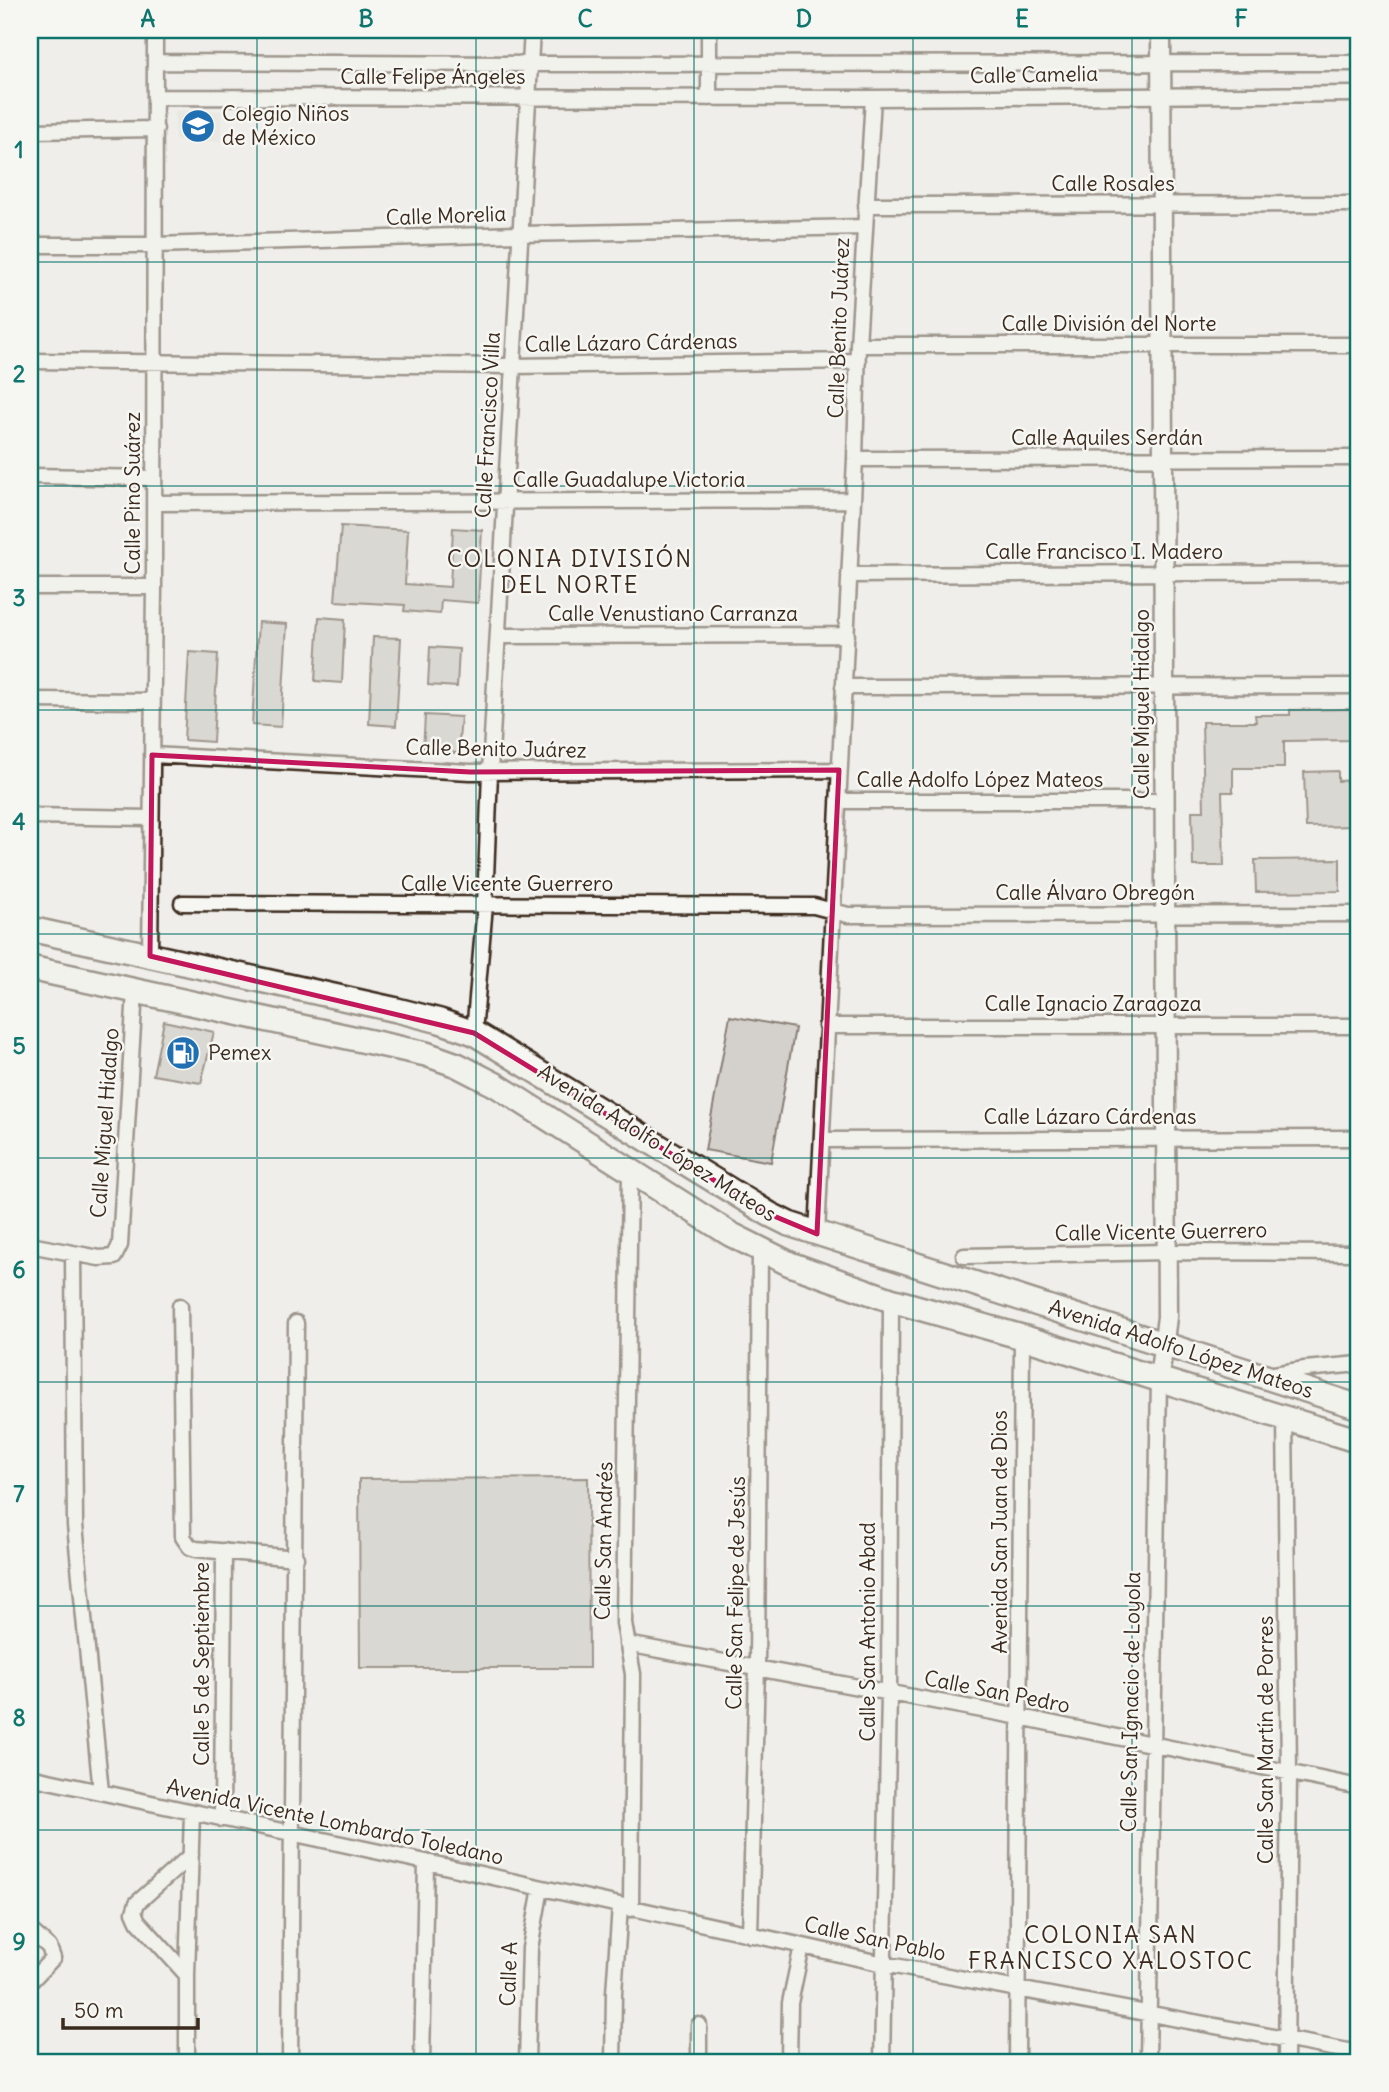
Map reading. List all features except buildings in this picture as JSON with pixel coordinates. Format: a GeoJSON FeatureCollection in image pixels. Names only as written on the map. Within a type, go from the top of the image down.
{"type":"FeatureCollection","features":[{"type":"Feature","properties":{"kind":"main road","name":"Avenida Adolfo López Mateos"},"geometry":{"type":"LineString","coordinates":[[30,929],[397,1010],[474,1033],[769,1214],[817,1234],[910,1261],[1359,1407]]}},
{"type":"Feature","properties":{"kind":"main road"},"geometry":{"type":"LineString","coordinates":[[55,975],[62,936]]}},
{"type":"Feature","properties":{"kind":"main road","name":"Avenida Adolfo López Mateos"},"geometry":{"type":"LineString","coordinates":[[30,968],[392,1045],[457,1065],[496,1085],[760,1251],[790,1264],[891,1300],[1022,1337],[1359,1441]]}},
{"type":"Feature","properties":{"kind":"street","name":"Calle Pino Suárez"},"geometry":{"type":"LineString","coordinates":[[150,956],[155,30]]}},
{"type":"Feature","properties":{"kind":"street","name":"Calle Francisco Villa"},"geometry":{"type":"LineString","coordinates":[[474,1033],[485,905],[490,772],[532,30]]}},
{"type":"Feature","properties":{"kind":"street"},"geometry":{"type":"LineString","coordinates":[[709,30],[709,98]]}},
{"type":"Feature","properties":{"kind":"street","name":"Calle Miguel Hidalgo"},"geometry":{"type":"LineString","coordinates":[[1161,30],[1167,1317],[1164,1344]]}},
{"type":"Feature","properties":{"kind":"street","name":"Calle Felipe Ángeles"},"geometry":{"type":"LineString","coordinates":[[155,62],[708,64]]}},
{"type":"Feature","properties":{"kind":"street","name":"Calle Camelia"},"geometry":{"type":"LineString","coordinates":[[708,64],[1359,63]]}},
{"type":"Feature","properties":{"kind":"street","name":"Calle Camelia"},"geometry":{"type":"LineString","coordinates":[[709,98],[1359,94]]}},
{"type":"Feature","properties":{"kind":"street","name":"Calle Felipe Ángeles"},"geometry":{"type":"LineString","coordinates":[[156,97],[709,98]]}},
{"type":"Feature","properties":{"kind":"street","name":"Calle Benito Juárez"},"geometry":{"type":"LineString","coordinates":[[817,1234],[855,459],[858,345],[873,98]]}},
{"type":"Feature","properties":{"kind":"street"},"geometry":{"type":"LineString","coordinates":[[30,131],[156,129]]}},
{"type":"Feature","properties":{"kind":"street","name":"Calle Rosales"},"geometry":{"type":"LineString","coordinates":[[866,205],[1359,204]]}},
{"type":"Feature","properties":{"kind":"street","name":"Calle Morelia"},"geometry":{"type":"LineString","coordinates":[[30,245],[155,245],[520,234],[864,228]]}},
{"type":"Feature","properties":{"kind":"street","name":"Calle División del Norte"},"geometry":{"type":"LineString","coordinates":[[858,345],[1359,345]]}},
{"type":"Feature","properties":{"kind":"street","name":"Calle Lázaro Cárdenas"},"geometry":{"type":"LineString","coordinates":[[30,361],[512,366],[858,361]]}},
{"type":"Feature","properties":{"kind":"street","name":"Calle Aquiles Serdán"},"geometry":{"type":"LineString","coordinates":[[855,459],[1359,458]]}},
{"type":"Feature","properties":{"kind":"street"},"geometry":{"type":"LineString","coordinates":[[30,476],[154,478]]}},
{"type":"Feature","properties":{"kind":"street","name":"Calle Guadalupe Victoria"},"geometry":{"type":"LineString","coordinates":[[154,503],[852,500]]}},
{"type":"Feature","properties":{"kind":"street","name":"Calle Francisco I. Madero"},"geometry":{"type":"LineString","coordinates":[[849,575],[1359,572]]}},
{"type":"Feature","properties":{"kind":"street"},"geometry":{"type":"LineString","coordinates":[[30,587],[154,587]]}},
{"type":"Feature","properties":{"kind":"street","name":"Calle Venustiano Carranza"},"geometry":{"type":"LineString","coordinates":[[499,636],[846,635]]}},
{"type":"Feature","properties":{"kind":"street"},"geometry":{"type":"LineString","coordinates":[[843,687],[1359,686]]}},
{"type":"Feature","properties":{"kind":"street"},"geometry":{"type":"LineString","coordinates":[[30,701],[152,701]]}},
{"type":"Feature","properties":{"kind":"street","name":"Calle Benito Juárez"},"geometry":{"type":"LineString","coordinates":[[152,755],[490,772],[839,770]]}},
{"type":"Feature","properties":{"kind":"street","name":"Calle Adolfo López Mateos"},"geometry":{"type":"LineString","coordinates":[[838,801],[1164,801]]}},
{"type":"Feature","properties":{"kind":"street"},"geometry":{"type":"LineString","coordinates":[[30,816],[150,818]]}},
{"type":"Feature","properties":{"kind":"street","name":"Calle Vicente Guerrero"},"geometry":{"type":"LineString","coordinates":[[181,903],[814,906],[832,910]]}},
{"type":"Feature","properties":{"kind":"street","name":"Calle Álvaro Obregón"},"geometry":{"type":"LineString","coordinates":[[832,910],[848,915],[1359,914]]}},
{"type":"Feature","properties":{"kind":"street","name":"Calle Miguel Hidalgo"},"geometry":{"type":"LineString","coordinates":[[73,1254],[114,1257],[120,1245],[135,990]]}},
{"type":"Feature","properties":{"kind":"street","name":"Calle Ignacio Zaragoza"},"geometry":{"type":"LineString","coordinates":[[826,1026],[1359,1026]]}},
{"type":"Feature","properties":{"kind":"street","name":"Calle Lázaro Cárdenas"},"geometry":{"type":"LineString","coordinates":[[822,1140],[1359,1138]]}},
{"type":"Feature","properties":{"kind":"street","name":"Calle San Andrés"},"geometry":{"type":"LineString","coordinates":[[625,1907],[634,1674],[624,1623],[630,1171]]}},
{"type":"Feature","properties":{"kind":"street"},"geometry":{"type":"LineString","coordinates":[[30,1245],[73,1254],[75,1525],[101,1792]]}},
{"type":"Feature","properties":{"kind":"street","name":"Calle San Felipe de Jesús"},"geometry":{"type":"LineString","coordinates":[[750,1935],[757,1667],[760,1251]]}},
{"type":"Feature","properties":{"kind":"street","name":"Calle Vicente Guerrero"},"geometry":{"type":"LineString","coordinates":[[964,1256],[1359,1252]]}},
{"type":"Feature","properties":{"kind":"street","name":"Calle San Antonio Abad"},"geometry":{"type":"LineString","coordinates":[[881,2062],[889,1694],[891,1300]]}},
{"type":"Feature","properties":{"kind":"street"},"geometry":{"type":"LineString","coordinates":[[180,1306],[183,1537],[190,1547],[196,1549],[296,1558]]}},
{"type":"Feature","properties":{"kind":"street"},"geometry":{"type":"LineString","coordinates":[[290,2062],[296,1323]]}},
{"type":"Feature","properties":{"kind":"street","name":"Avenida San Juan de Dios"},"geometry":{"type":"LineString","coordinates":[[1017,2062],[1022,1337]]}},
{"type":"Feature","properties":{"kind":"street","name":"Calle San Ignacio de Loyola"},"geometry":{"type":"LineString","coordinates":[[1148,2062],[1159,1379],[1164,1344]]}},
{"type":"Feature","properties":{"kind":"street"},"geometry":{"type":"LineString","coordinates":[[1263,1376],[1316,1367],[1359,1364]]}},
{"type":"Feature","properties":{"kind":"street","name":"Calle San Martín de Porres"},"geometry":{"type":"LineString","coordinates":[[1285,1418],[1289,1772],[1286,2062]]}},
{"type":"Feature","properties":{"kind":"street","name":"Calle 5 de Septiembre"},"geometry":{"type":"LineString","coordinates":[[222,1819],[224,1551]]}},
{"type":"Feature","properties":{"kind":"street","name":"Calle San Pedro"},"geometry":{"type":"LineString","coordinates":[[627,1644],[1020,1717],[1359,1787]]}},
{"type":"Feature","properties":{"kind":"street","name":"Avenida Vicente Lombardo Toledano"},"geometry":{"type":"LineString","coordinates":[[30,1777],[625,1907]]}},
{"type":"Feature","properties":{"kind":"street"},"geometry":{"type":"LineString","coordinates":[[187,2062],[192,1813]]}},
{"type":"Feature","properties":{"kind":"street"},"geometry":{"type":"LineString","coordinates":[[187,1975],[138,1921],[134,1912],[137,1903],[191,1855]]}},
{"type":"Feature","properties":{"kind":"street"},"geometry":{"type":"LineString","coordinates":[[422,2062],[426,1862]]}},
{"type":"Feature","properties":{"kind":"street","name":"Calle A"},"geometry":{"type":"LineString","coordinates":[[527,2062],[530,1948],[541,1888]]}},
{"type":"Feature","properties":{"kind":"street"},"geometry":{"type":"LineString","coordinates":[[613,2062],[614,1993],[625,1907]]}},
{"type":"Feature","properties":{"kind":"street","name":"Calle San Pablo"},"geometry":{"type":"LineString","coordinates":[[625,1907],[884,1964],[1359,2053]]}},
{"type":"Feature","properties":{"kind":"street"},"geometry":{"type":"LineString","coordinates":[[30,1930],[53,1954],[51,1962],[30,1982]]}},
{"type":"Feature","properties":{"kind":"street"},"geometry":{"type":"LineString","coordinates":[[789,2062],[790,2003],[802,1946]]}},
{"type":"Feature","properties":{"kind":"street"},"geometry":{"type":"LineString","coordinates":[[699,2025],[699,2062]]}},
{"type":"Feature","properties":{"kind":"highlighted area"},"geometry":{"type":"Polygon","coordinates":[[[152,755],[470,772],[839,770],[817,1234],[769,1214],[474,1033],[150,956],[152,755]]]}},
{"type":"Feature","properties":{"kind":"shaded area","name":"Colegio Niños de México"},"geometry":{"type":"Polygon","coordinates":[[[175,111],[221,111],[221,141],[175,140],[175,111]]]}},
{"type":"Feature","properties":{"kind":"shaded area"},"geometry":{"type":"Polygon","coordinates":[[[730,1016],[795,1028],[771,1162],[705,1150],[730,1016]]]}},
{"type":"Feature","properties":{"kind":"place","name":"Colegio Niños de México"},"geometry":{"type":"Point","coordinates":[198,126]}},
{"type":"Feature","properties":{"kind":"place","name":"Pemex"},"geometry":{"type":"Point","coordinates":[183,1053]}},
{"type":"Feature","properties":{"kind":"district","name":"COLONIA DIVISIÓN DEL NORTE"},"geometry":{"type":"Point","coordinates":[570,572]}},
{"type":"Feature","properties":{"kind":"district","name":"COLONIA SAN FRANCISCO XALOSTOC"},"geometry":{"type":"Point","coordinates":[1111,1948]}}]}
